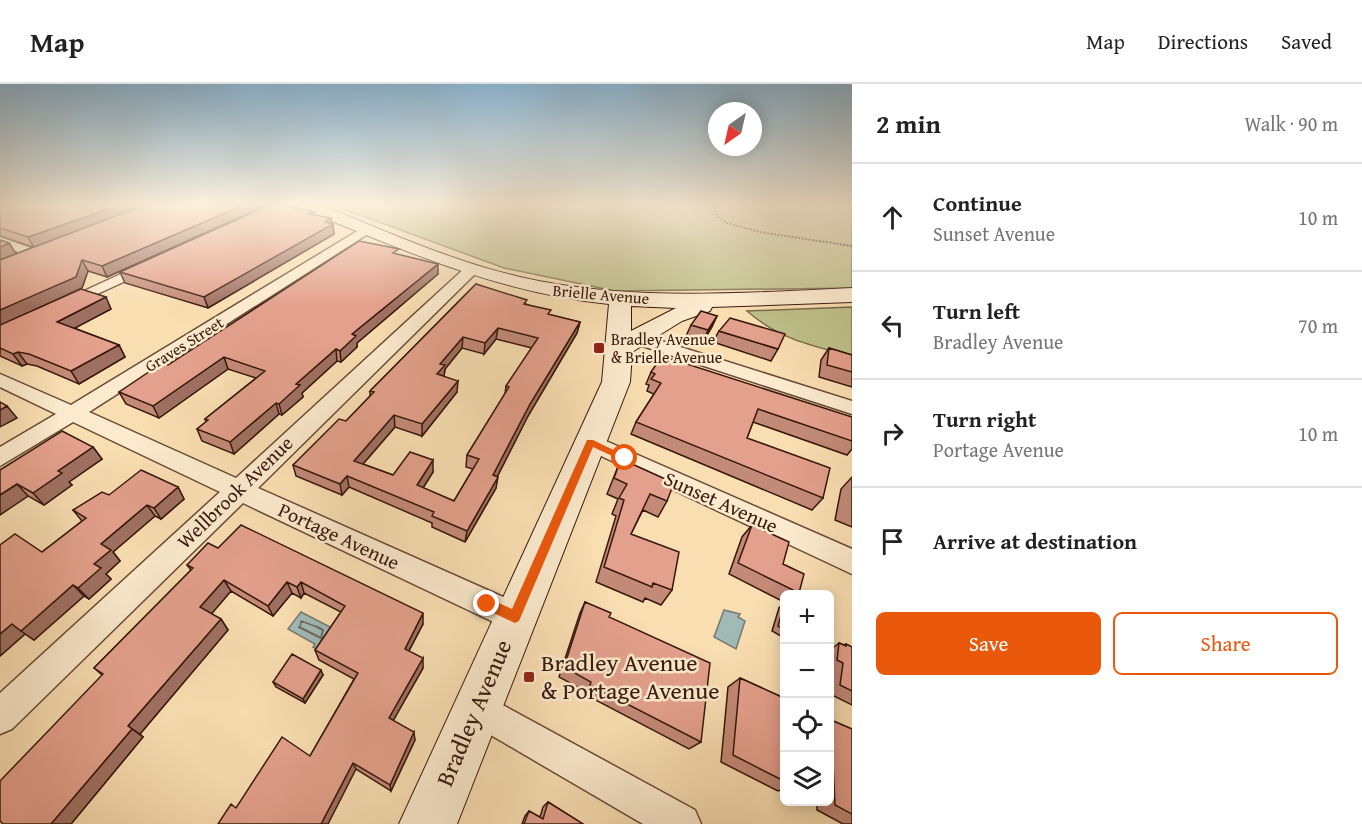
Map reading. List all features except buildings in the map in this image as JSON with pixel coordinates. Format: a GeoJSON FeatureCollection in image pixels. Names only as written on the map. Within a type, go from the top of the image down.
{"type":"FeatureCollection","features":[{"type":"Feature","properties":{"kind":"street","name":"Graves Street"},"geometry":{"type":"LineString","coordinates":[[0,458],[354,239]]}},
{"type":"Feature","properties":{"kind":"street","name":"Brielle Avenue"},"geometry":{"type":"LineString","coordinates":[[391,239],[472,269],[611,332],[733,299]]}},
{"type":"Feature","properties":{"kind":"street"},"geometry":{"type":"LineString","coordinates":[[0,241],[39,252],[11,262]]}},
{"type":"Feature","properties":{"kind":"street"},"geometry":{"type":"LineString","coordinates":[[54,309],[160,260]]}},
{"type":"Feature","properties":{"kind":"street","name":"Brielle Avenue"},"geometry":{"type":"LineString","coordinates":[[472,269],[543,289],[621,299],[733,299],[852,295]]}},
{"type":"Feature","properties":{"kind":"street","name":"Wellbrook Avenue"},"geometry":{"type":"LineString","coordinates":[[0,717],[472,269]]}},
{"type":"Feature","properties":{"kind":"street","name":"Bradley Avenue"},"geometry":{"type":"LineString","coordinates":[[428,824],[616,381],[611,332],[621,299]]}},
{"type":"Feature","properties":{"kind":"street"},"geometry":{"type":"LineString","coordinates":[[611,332],[852,408]]}},
{"type":"Feature","properties":{"kind":"street","name":"Portage Avenue"},"geometry":{"type":"LineString","coordinates":[[0,380],[515,616]]}},
{"type":"Feature","properties":{"kind":"street","name":"Sunset Avenue"},"geometry":{"type":"LineString","coordinates":[[590,442],[852,562]]}},
{"type":"Feature","properties":{"kind":"street"},"geometry":{"type":"LineString","coordinates":[[477,708],[681,824]]}},
{"type":"Feature","properties":{"kind":"path"},"geometry":{"type":"LineString","coordinates":[[795,239],[852,246]]}},
{"type":"Feature","properties":{"kind":"green space"},"geometry":{"type":"Polygon","coordinates":[[[424,239],[852,239],[852,288],[615,291],[504,268],[424,239]]]}},
{"type":"Feature","properties":{"kind":"green space"},"geometry":{"type":"Polygon","coordinates":[[[852,307],[852,356],[810,345],[784,335],[759,321],[747,311],[852,307]]]}},
{"type":"Feature","properties":{"kind":"water"},"geometry":{"type":"Polygon","coordinates":[[[724,610],[740,614],[738,617],[745,621],[736,649],[714,637],[724,610]]]}},
{"type":"Feature","properties":{"kind":"water"},"geometry":{"type":"Polygon","coordinates":[[[301,612],[334,629],[318,650],[313,647],[315,644],[288,629],[301,612]]]}},
{"type":"Feature","properties":{"kind":"place","name":"Bradley Avenue & Brielle Avenue"},"geometry":{"type":"Point","coordinates":[599,348]}},
{"type":"Feature","properties":{"kind":"place","name":"Bradley Avenue & Portage Avenue"},"geometry":{"type":"Point","coordinates":[529,677]}},
{"type":"Feature","properties":{"kind":"route"},"geometry":{"type":"LineString","coordinates":[[487,604],[515,616],[590,442],[625,458]]}}]}
